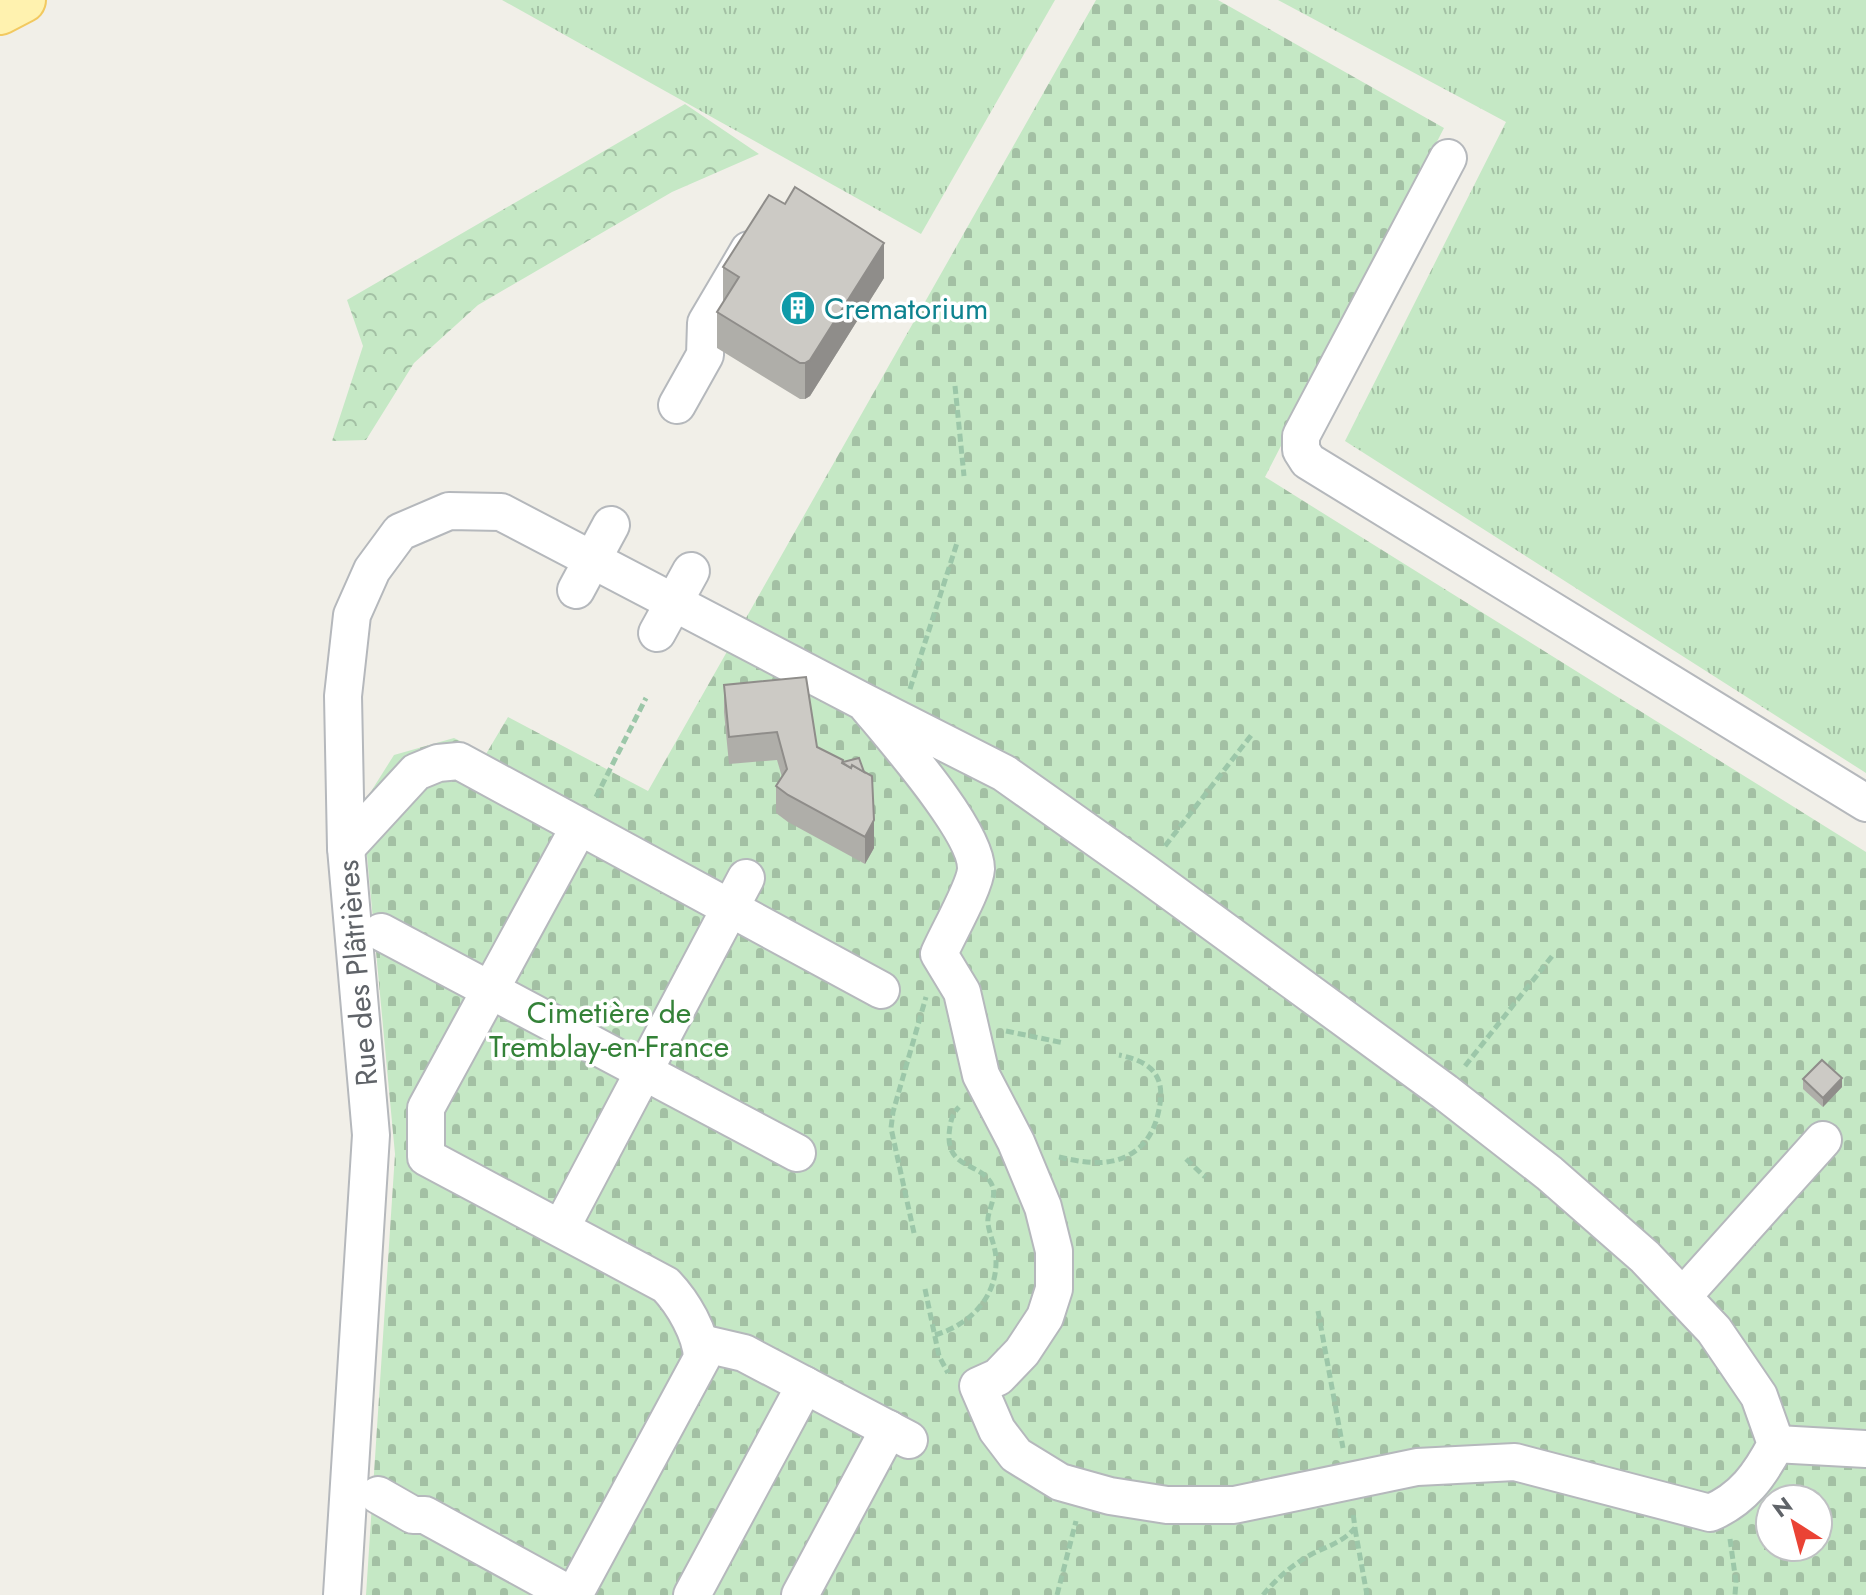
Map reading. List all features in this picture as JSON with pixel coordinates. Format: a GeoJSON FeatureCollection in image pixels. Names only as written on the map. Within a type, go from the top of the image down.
{"type":"FeatureCollection","features":[{"type":"Feature","properties":{"kind":"main road"},"geometry":{"type":"LineString","coordinates":[[0,12],[23,0]]}},
{"type":"Feature","properties":{"kind":"lane"},"geometry":{"type":"LineString","coordinates":[[1448,158],[1301,436],[1301,450],[1308,461],[1866,803]]}},
{"type":"Feature","properties":{"kind":"lane"},"geometry":{"type":"LineString","coordinates":[[677,405],[705,355],[706,323],[764,224]]}},
{"type":"Feature","properties":{"kind":"lane","name":"Rue des Plâtrières"},"geometry":{"type":"LineString","coordinates":[[342,1595],[371,1135],[346,848],[343,696],[352,615],[372,570],[400,532],[449,511],[501,512],[557,539],[585,574],[683,586],[864,702],[1004,773],[1445,1092],[1549,1173],[1645,1257],[1714,1330],[1759,1396],[1776,1444]]}},
{"type":"Feature","properties":{"kind":"lane"},"geometry":{"type":"LineString","coordinates":[[585,574],[611,525]]}},
{"type":"Feature","properties":{"kind":"lane"},"geometry":{"type":"LineString","coordinates":[[657,633],[683,586]]}},
{"type":"Feature","properties":{"kind":"lane"},"geometry":{"type":"LineString","coordinates":[[864,702],[930,781],[969,842],[975,857],[976,873],[939,954],[962,992],[985,1082],[1019,1149],[1043,1207],[1054,1251],[1054,1289],[1045,1317],[1022,1352],[998,1377],[978,1386],[997,1430],[1016,1455],[1060,1482],[1110,1496],[1167,1505],[1234,1505],[1417,1467],[1515,1462],[1710,1513],[1724,1507],[1759,1476],[1776,1444],[1866,1449]]}},
{"type":"Feature","properties":{"kind":"lane"},"geometry":{"type":"LineString","coordinates":[[346,848],[416,772],[426,766],[459,761],[579,827],[738,893],[881,990]]}},
{"type":"Feature","properties":{"kind":"lane"},"geometry":{"type":"LineString","coordinates":[[378,1495],[413,1515],[425,1515],[576,1594],[702,1358],[701,1343],[676,1296],[666,1285],[426,1157],[426,1108],[579,827]]}},
{"type":"Feature","properties":{"kind":"lane"},"geometry":{"type":"LineString","coordinates":[[561,1228],[738,893]]}},
{"type":"Feature","properties":{"kind":"lane"},"geometry":{"type":"LineString","coordinates":[[381,932],[797,1153]]}},
{"type":"Feature","properties":{"kind":"lane"},"geometry":{"type":"LineString","coordinates":[[1683,1296],[1823,1140]]}},
{"type":"Feature","properties":{"kind":"lane"},"geometry":{"type":"LineString","coordinates":[[701,1343],[744,1353],[899,1434],[800,1595]]}},
{"type":"Feature","properties":{"kind":"lane"},"geometry":{"type":"LineString","coordinates":[[692,1595],[805,1385]]}},
{"type":"Feature","properties":{"kind":"path"},"geometry":{"type":"LineString","coordinates":[[955,386],[964,476]]}},
{"type":"Feature","properties":{"kind":"path"},"geometry":{"type":"LineString","coordinates":[[900,721],[957,543]]}},
{"type":"Feature","properties":{"kind":"path"},"geometry":{"type":"LineString","coordinates":[[579,827],[611,772],[646,698]]}},
{"type":"Feature","properties":{"kind":"path"},"geometry":{"type":"LineString","coordinates":[[1144,872],[1253,733]]}},
{"type":"Feature","properties":{"kind":"path"},"geometry":{"type":"LineString","coordinates":[[914,1233],[891,1128],[939,954]]}},
{"type":"Feature","properties":{"kind":"path"},"geometry":{"type":"LineString","coordinates":[[1445,1092],[1553,955]]}},
{"type":"Feature","properties":{"kind":"path"},"geometry":{"type":"LineString","coordinates":[[971,1024],[1064,1043]]}},
{"type":"Feature","properties":{"kind":"path"},"geometry":{"type":"LineString","coordinates":[[1019,1149],[1086,1163],[1108,1162],[1127,1156],[1144,1145],[1152,1133],[1163,1097],[1160,1084],[1155,1072],[1146,1063],[1119,1055]]}},
{"type":"Feature","properties":{"kind":"path"},"geometry":{"type":"LineString","coordinates":[[935,1335],[949,1331],[974,1314],[983,1303],[995,1276],[995,1247],[987,1222],[993,1203],[992,1185],[960,1162],[953,1154],[949,1141],[954,1112],[985,1082]]}},
{"type":"Feature","properties":{"kind":"path"},"geometry":{"type":"LineString","coordinates":[[1186,1159],[1205,1177]]}},
{"type":"Feature","properties":{"kind":"path"},"geometry":{"type":"LineString","coordinates":[[925,1289],[939,1356],[951,1378],[960,1384],[978,1386]]}},
{"type":"Feature","properties":{"kind":"path"},"geometry":{"type":"LineString","coordinates":[[1318,1311],[1367,1595]]}},
{"type":"Feature","properties":{"kind":"path"},"geometry":{"type":"LineString","coordinates":[[1057,1595],[1085,1489]]}},
{"type":"Feature","properties":{"kind":"path"},"geometry":{"type":"LineString","coordinates":[[1724,1507],[1736,1582],[1735,1595]]}},
{"type":"Feature","properties":{"kind":"path"},"geometry":{"type":"LineString","coordinates":[[1263,1595],[1276,1579],[1297,1563],[1346,1539],[1355,1528]]}},
{"type":"Feature","properties":{"kind":"green space"},"geometry":{"type":"Polygon","coordinates":[[[502,0],[1055,0],[921,234],[502,0]]]}},
{"type":"Feature","properties":{"kind":"green space","name":"Cimetière de Tremblay-en-France"},"geometry":{"type":"Polygon","coordinates":[[[1096,0],[1218,0],[1444,128],[1265,477],[1866,852],[1866,1595],[366,1595],[395,1154],[366,845],[365,801],[394,755],[454,738],[486,754],[508,717],[648,791],[1096,0]]]}},
{"type":"Feature","properties":{"kind":"green space"},"geometry":{"type":"Polygon","coordinates":[[[1278,0],[1866,0],[1866,773],[1345,441],[1506,122],[1278,0]]]}},
{"type":"Feature","properties":{"kind":"green space"},"geometry":{"type":"Polygon","coordinates":[[[685,104],[759,154],[672,192],[478,305],[414,363],[366,440],[332,441],[363,346],[347,300],[685,104]]]}},
{"type":"Feature","properties":{"kind":"building","name":"Crematorium"},"geometry":{"type":"Polygon","coordinates":[[[795,187],[884,243],[810,360],[805,363],[800,363],[717,312],[739,277],[723,267],[769,195],[785,204],[795,187]]]}},
{"type":"Feature","properties":{"kind":"building"},"geometry":{"type":"Polygon","coordinates":[[[806,677],[817,747],[843,760],[842,763],[851,768],[852,765],[872,776],[874,820],[865,837],[776,786],[787,769],[777,732],[729,737],[724,685],[806,677]]]}},
{"type":"Feature","properties":{"kind":"building"},"geometry":{"type":"Polygon","coordinates":[[[859,758],[864,772],[843,763],[843,762],[859,758]]]}},
{"type":"Feature","properties":{"kind":"building"},"geometry":{"type":"Polygon","coordinates":[[[1822,1060],[1842,1078],[1823,1098],[1803,1079],[1822,1060]]]}},
{"type":"Feature","properties":{"kind":"place","name":"Crematorium"},"geometry":{"type":"Point","coordinates":[798,308]}}]}
